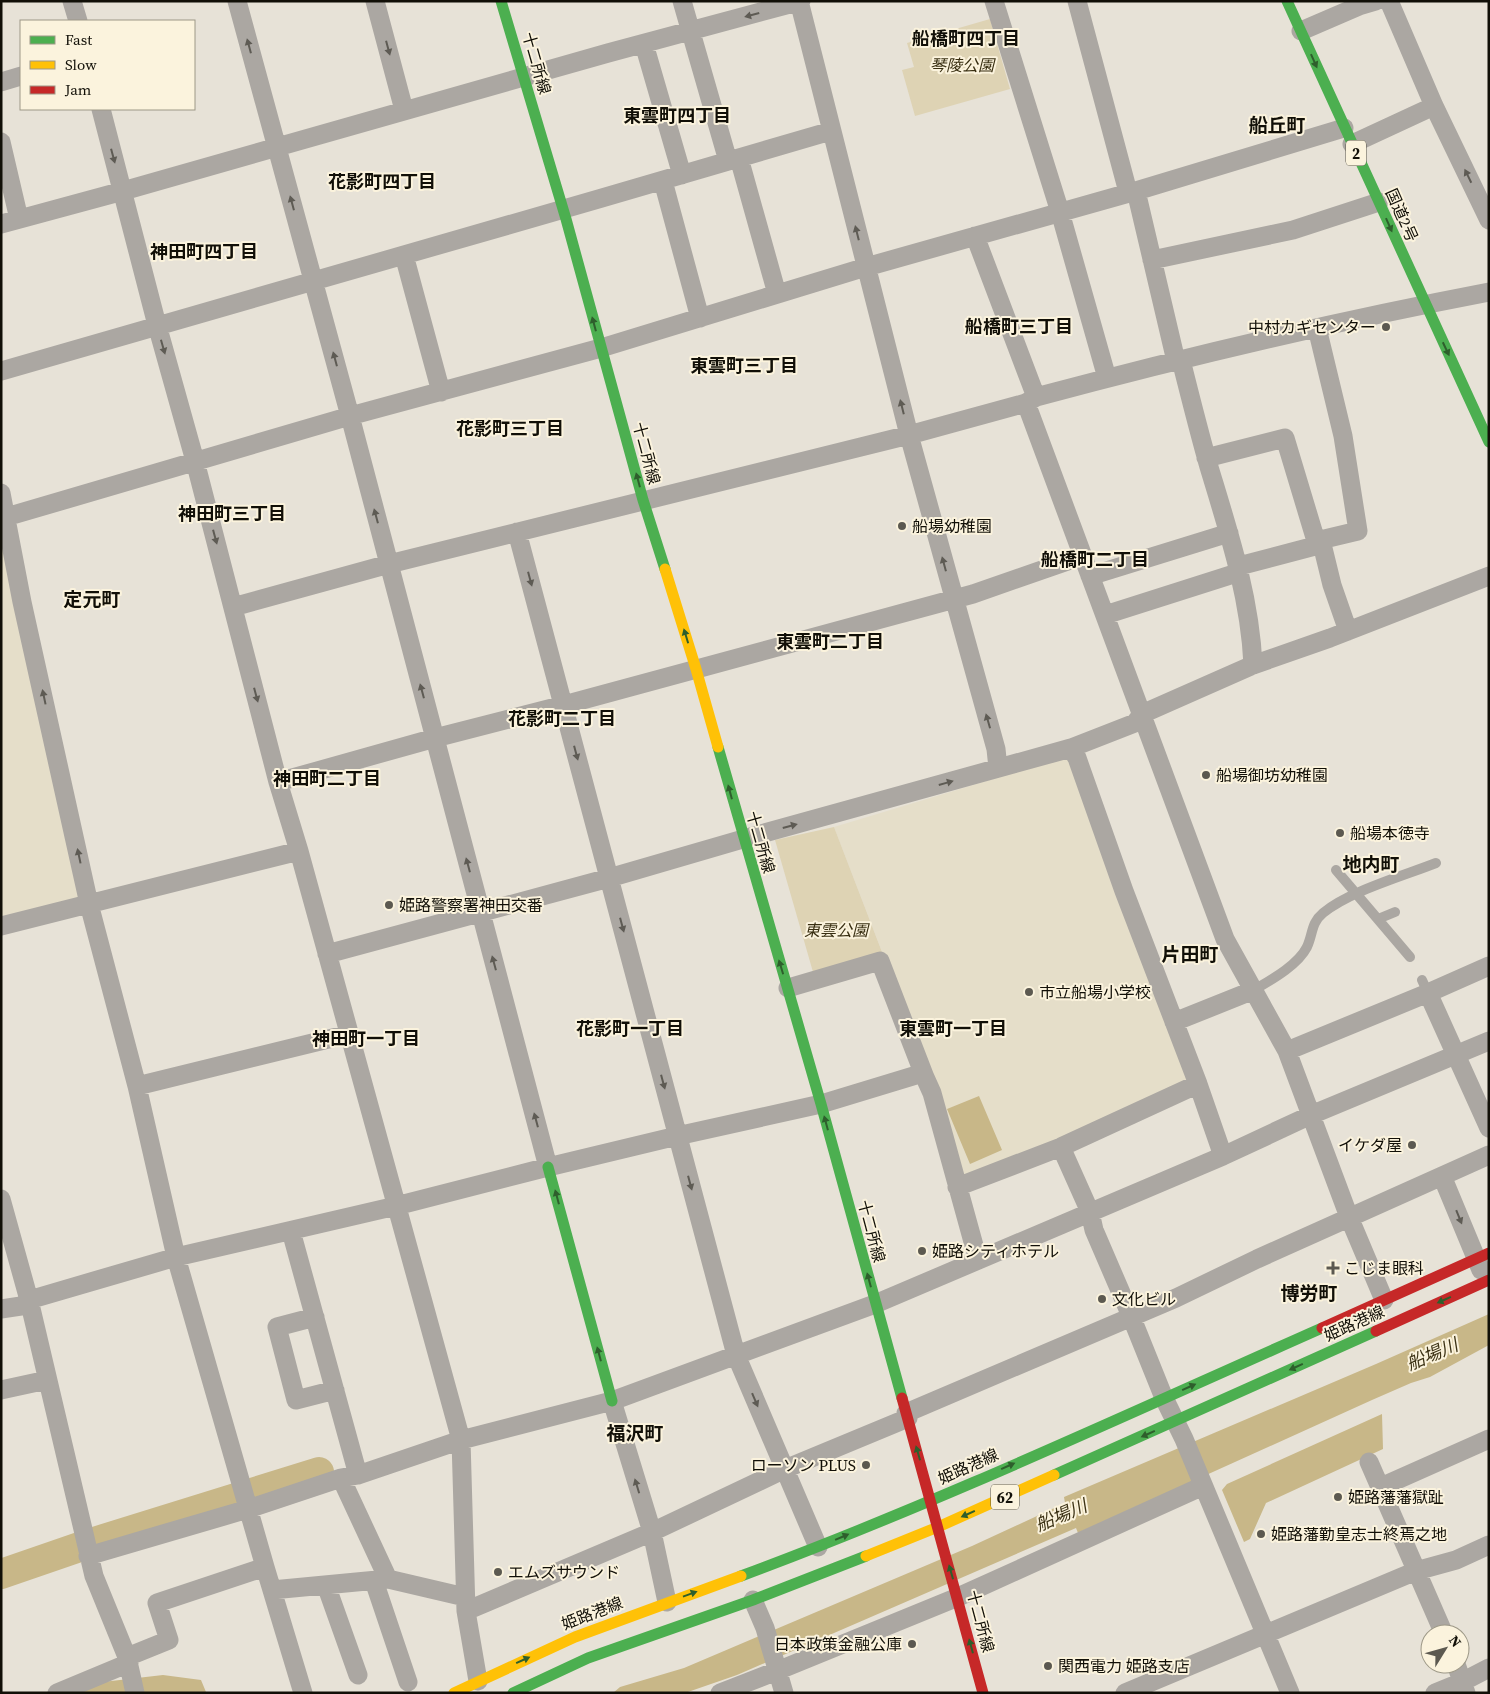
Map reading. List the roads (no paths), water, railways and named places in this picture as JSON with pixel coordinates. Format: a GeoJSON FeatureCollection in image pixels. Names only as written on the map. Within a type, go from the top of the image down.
{"type":"FeatureCollection","features":[{"type":"Feature","properties":{"kind":"main road","name":"十二所線"},"geometry":{"type":"LineString","coordinates":[[501,1],[563,210],[643,500],[696,669],[743,839],[788,988],[983,1693]]}},
{"type":"Feature","properties":{"kind":"main road","name":"国道2号"},"geometry":{"type":"LineString","coordinates":[[1287,1],[1489,442]]}},
{"type":"Feature","properties":{"kind":"main road"},"geometry":{"type":"LineString","coordinates":[[548,1167],[612,1401]]}},
{"type":"Feature","properties":{"kind":"main road","name":"姫路港線"},"geometry":{"type":"LineString","coordinates":[[454,1693],[479,1687],[575,1637],[818,1547],[931,1500],[1482,1256]]}},
{"type":"Feature","properties":{"kind":"main road","name":"姫路港線"},"geometry":{"type":"LineString","coordinates":[[513,1693],[588,1658],[753,1600],[938,1527],[1488,1283]]}},
{"type":"Feature","properties":{"kind":"street"},"geometry":{"type":"LineString","coordinates":[[72,1],[78,20]]}},
{"type":"Feature","properties":{"kind":"street"},"geometry":{"type":"LineString","coordinates":[[238,1],[350,416],[548,1167]]}},
{"type":"Feature","properties":{"kind":"street"},"geometry":{"type":"LineString","coordinates":[[375,1],[404,110]]}},
{"type":"Feature","properties":{"kind":"street"},"geometry":{"type":"LineString","coordinates":[[682,1],[777,294]]}},
{"type":"Feature","properties":{"kind":"street"},"geometry":{"type":"LineString","coordinates":[[1,142],[10,222],[404,110],[800,1],[831,131],[909,435],[996,749],[998,768]]}},
{"type":"Feature","properties":{"kind":"street"},"geometry":{"type":"LineString","coordinates":[[994,1],[1060,212],[1107,378]]}},
{"type":"Feature","properties":{"kind":"street"},"geometry":{"type":"LineString","coordinates":[[1077,1],[1239,569],[1252,640],[1253,665]]}},
{"type":"Feature","properties":{"kind":"street"},"geometry":{"type":"LineString","coordinates":[[1389,1],[1404,40],[1434,106],[1489,220]]}},
{"type":"Feature","properties":{"kind":"street"},"geometry":{"type":"LineString","coordinates":[[1301,31],[1364,3]]}},
{"type":"Feature","properties":{"kind":"street"},"geometry":{"type":"LineString","coordinates":[[644,44],[682,175]]}},
{"type":"Feature","properties":{"kind":"street"},"geometry":{"type":"LineString","coordinates":[[1,82],[20,76]]}},
{"type":"Feature","properties":{"kind":"street"},"geometry":{"type":"LineString","coordinates":[[6,517],[350,416],[601,348],[866,267],[1132,191],[1348,136],[1434,106]]}},
{"type":"Feature","properties":{"kind":"street"},"geometry":{"type":"LineString","coordinates":[[101,110],[278,782],[299,851],[461,1440],[466,1604],[479,1687]]}},
{"type":"Feature","properties":{"kind":"street"},"geometry":{"type":"LineString","coordinates":[[1,371],[831,131]]}},
{"type":"Feature","properties":{"kind":"street"},"geometry":{"type":"LineString","coordinates":[[663,181],[700,318]]}},
{"type":"Feature","properties":{"kind":"street"},"geometry":{"type":"LineString","coordinates":[[1152,260],[1292,230],[1379,202]]}},
{"type":"Feature","properties":{"kind":"street"},"geometry":{"type":"LineString","coordinates":[[975,236],[1082,556],[1225,938],[1287,1051],[1349,1217],[1384,1300]]}},
{"type":"Feature","properties":{"kind":"street"},"geometry":{"type":"LineString","coordinates":[[404,255],[441,392]]}},
{"type":"Feature","properties":{"kind":"street"},"geometry":{"type":"LineString","coordinates":[[233,607],[389,564],[909,435],[1107,378],[1317,328],[1489,292]]}},
{"type":"Feature","properties":{"kind":"street"},"geometry":{"type":"LineString","coordinates":[[1317,328],[1343,436],[1358,531],[1318,540]]}},
{"type":"Feature","properties":{"kind":"street"},"geometry":{"type":"LineString","coordinates":[[1206,458],[1285,438],[1348,631]]}},
{"type":"Feature","properties":{"kind":"street"},"geometry":{"type":"LineString","coordinates":[[1,493],[22,602],[89,904],[137,1086],[176,1257],[264,1567],[303,1693]]}},
{"type":"Feature","properties":{"kind":"street"},"geometry":{"type":"LineString","coordinates":[[517,532],[736,1355],[818,1547]]}},
{"type":"Feature","properties":{"kind":"street"},"geometry":{"type":"LineString","coordinates":[[1090,576],[1229,533]]}},
{"type":"Feature","properties":{"kind":"street"},"geometry":{"type":"LineString","coordinates":[[1105,615],[1239,569],[1315,546],[1318,540]]}},
{"type":"Feature","properties":{"kind":"street"},"geometry":{"type":"LineString","coordinates":[[278,782],[434,738],[564,706],[973,594],[1082,556]]}},
{"type":"Feature","properties":{"kind":"street"},"geometry":{"type":"LineString","coordinates":[[327,954],[609,878],[1071,748],[1136,723],[1142,714],[1253,665],[1348,631],[1489,576]]}},
{"type":"Feature","properties":{"kind":"street"},"geometry":{"type":"LineString","coordinates":[[1071,748],[1077,758],[1124,891],[1198,1084],[1223,1156]]}},
{"type":"Feature","properties":{"kind":"street"},"geometry":{"type":"LineString","coordinates":[[1,926],[299,851]]}},
{"type":"Feature","properties":{"kind":"street"},"geometry":{"type":"LineString","coordinates":[[788,988],[880,961],[932,1093],[978,1260]]}},
{"type":"Feature","properties":{"kind":"street"},"geometry":{"type":"LineString","coordinates":[[1287,1051],[1425,986],[1489,966]]}},
{"type":"Feature","properties":{"kind":"street"},"geometry":{"type":"LineString","coordinates":[[1425,986],[1489,1128]]}},
{"type":"Feature","properties":{"kind":"street"},"geometry":{"type":"LineString","coordinates":[[1174,1022],[1254,990]]}},
{"type":"Feature","properties":{"kind":"street"},"geometry":{"type":"LineString","coordinates":[[137,1086],[349,1034]]}},
{"type":"Feature","properties":{"kind":"street"},"geometry":{"type":"LineString","coordinates":[[88,1556],[248,1509],[461,1440],[612,1401],[875,1304],[1223,1156],[1310,1115],[1489,1041]]}},
{"type":"Feature","properties":{"kind":"street"},"geometry":{"type":"LineString","coordinates":[[1,1309],[21,1306],[29,1300],[176,1257],[396,1206],[677,1136],[821,1104],[923,1073],[924,1075]]}},
{"type":"Feature","properties":{"kind":"street"},"geometry":{"type":"LineString","coordinates":[[957,1187],[1060,1147],[1198,1084]]}},
{"type":"Feature","properties":{"kind":"street"},"geometry":{"type":"LineString","coordinates":[[1060,1147],[1090,1212],[1094,1230],[1290,1693]]}},
{"type":"Feature","properties":{"kind":"street"},"geometry":{"type":"LineString","coordinates":[[272,1590],[381,1580],[466,1604],[652,1532],[785,1469],[1176,1298],[1256,1259],[1489,1155]]}},
{"type":"Feature","properties":{"kind":"street"},"geometry":{"type":"LineString","coordinates":[[1442,1176],[1482,1256],[1488,1283]]}},
{"type":"Feature","properties":{"kind":"street"},"geometry":{"type":"LineString","coordinates":[[1,1199],[29,1300],[88,1556],[128,1663],[136,1693]]}},
{"type":"Feature","properties":{"kind":"street"},"geometry":{"type":"LineString","coordinates":[[291,1230],[335,1390],[349,1476],[381,1580],[408,1682]]}},
{"type":"Feature","properties":{"kind":"street"},"geometry":{"type":"LineString","coordinates":[[315,1317],[277,1327],[296,1400],[335,1390]]}},
{"type":"Feature","properties":{"kind":"street"},"geometry":{"type":"LineString","coordinates":[[1,1390],[47,1380]]}},
{"type":"Feature","properties":{"kind":"street"},"geometry":{"type":"LineString","coordinates":[[612,1401],[652,1532],[667,1602]]}},
{"type":"Feature","properties":{"kind":"street"},"geometry":{"type":"LineString","coordinates":[[1381,1487],[1489,1439]]}},
{"type":"Feature","properties":{"kind":"street"},"geometry":{"type":"LineString","coordinates":[[1369,1462],[1440,1624]]}},
{"type":"Feature","properties":{"kind":"street"},"geometry":{"type":"LineString","coordinates":[[720,1693],[958,1597],[1203,1486]]}},
{"type":"Feature","properties":{"kind":"street"},"geometry":{"type":"LineString","coordinates":[[1125,1693],[1416,1571],[1456,1560],[1489,1545]]}},
{"type":"Feature","properties":{"kind":"street"},"geometry":{"type":"LineString","coordinates":[[57,1693],[128,1663],[169,1640],[157,1603],[264,1567]]}},
{"type":"Feature","properties":{"kind":"street"},"geometry":{"type":"LineString","coordinates":[[326,1585],[358,1675]]}},
{"type":"Feature","properties":{"kind":"street"},"geometry":{"type":"LineString","coordinates":[[753,1600],[765,1628],[784,1693]]}},
{"type":"Feature","properties":{"kind":"street"},"geometry":{"type":"LineString","coordinates":[[1435,1693],[1489,1668]]}},
{"type":"Feature","properties":{"kind":"lane"},"geometry":{"type":"LineString","coordinates":[[1254,990],[1274,978],[1302,956],[1308,945],[1312,928],[1323,913],[1356,894],[1436,863]]}},
{"type":"Feature","properties":{"kind":"lane"},"geometry":{"type":"LineString","coordinates":[[1336,870],[1410,957]]}},
{"type":"Feature","properties":{"kind":"lane"},"geometry":{"type":"LineString","coordinates":[[1378,919],[1395,912]]}},
{"type":"Feature","properties":{"kind":"water"},"geometry":{"type":"Polygon","coordinates":[[[979,1096],[1002,1150],[970,1164],[947,1109],[979,1096]]]}},
{"type":"Feature","properties":{"kind":"water","name":"船場川"},"geometry":{"type":"Polygon","coordinates":[[[1489,1314],[1489,1345],[1430,1377],[1372,1400],[1078,1533],[1076,1528],[737,1675],[685,1693],[613,1693],[620,1687],[684,1668],[972,1546],[1065,1503],[1064,1497],[1489,1314]]]}},
{"type":"Feature","properties":{"kind":"water"},"geometry":{"type":"Polygon","coordinates":[[[1382,1414],[1383,1449],[1266,1503],[1250,1539],[1244,1542],[1222,1490],[1227,1484],[1382,1414]]]}},
{"type":"Feature","properties":{"kind":"water"},"geometry":{"type":"Polygon","coordinates":[[[163,1675],[201,1680],[206,1692],[209,1693],[70,1693],[94,1683],[163,1675]]]}},
{"type":"Feature","properties":{"kind":"waterway"},"geometry":{"type":"LineString","coordinates":[[1,1574],[94,1542],[319,1472]]}},
{"type":"Feature","properties":{"kind":"place","name":"中村カギセンター"},"geometry":{"type":"Point","coordinates":[1386,327]}},
{"type":"Feature","properties":{"kind":"place","name":"船場幼稚園"},"geometry":{"type":"Point","coordinates":[902,526]}},
{"type":"Feature","properties":{"kind":"place","name":"船場御坊幼稚園"},"geometry":{"type":"Point","coordinates":[1206,775]}},
{"type":"Feature","properties":{"kind":"place","name":"船場本徳寺"},"geometry":{"type":"Point","coordinates":[1340,833]}},
{"type":"Feature","properties":{"kind":"place","name":"姫路警察署神田交番"},"geometry":{"type":"Point","coordinates":[389,905]}},
{"type":"Feature","properties":{"kind":"place","name":"市立船場小学校"},"geometry":{"type":"Point","coordinates":[1029,992]}},
{"type":"Feature","properties":{"kind":"place","name":"イケダ屋"},"geometry":{"type":"Point","coordinates":[1412,1145]}},
{"type":"Feature","properties":{"kind":"place","name":"姫路シティホテル"},"geometry":{"type":"Point","coordinates":[922,1251]}},
{"type":"Feature","properties":{"kind":"place","name":"こじま眼科"},"geometry":{"type":"Point","coordinates":[1333,1268]}},
{"type":"Feature","properties":{"kind":"place","name":"文化ビル"},"geometry":{"type":"Point","coordinates":[1102,1299]}},
{"type":"Feature","properties":{"kind":"place","name":"ローソン PLUS"},"geometry":{"type":"Point","coordinates":[866,1465]}},
{"type":"Feature","properties":{"kind":"place","name":"姫路藩藩獄趾"},"geometry":{"type":"Point","coordinates":[1338,1497]}},
{"type":"Feature","properties":{"kind":"place","name":"姫路藩勤皇志士終焉之地"},"geometry":{"type":"Point","coordinates":[1261,1534]}},
{"type":"Feature","properties":{"kind":"place","name":"エムズサウンド"},"geometry":{"type":"Point","coordinates":[498,1572]}},
{"type":"Feature","properties":{"kind":"place","name":"日本政策金融公庫"},"geometry":{"type":"Point","coordinates":[912,1644]}},
{"type":"Feature","properties":{"kind":"place","name":"関西電力 姫路支店"},"geometry":{"type":"Point","coordinates":[1048,1666]}},
{"type":"Feature","properties":{"kind":"district","name":"船橋町四丁目"},"geometry":{"type":"Point","coordinates":[966,38]}},
{"type":"Feature","properties":{"kind":"district","name":"東雲町四丁目"},"geometry":{"type":"Point","coordinates":[677,115]}},
{"type":"Feature","properties":{"kind":"district","name":"船丘町"},"geometry":{"type":"Point","coordinates":[1277,125]}},
{"type":"Feature","properties":{"kind":"district","name":"花影町四丁目"},"geometry":{"type":"Point","coordinates":[382,181]}},
{"type":"Feature","properties":{"kind":"district","name":"神田町四丁目"},"geometry":{"type":"Point","coordinates":[204,251]}},
{"type":"Feature","properties":{"kind":"district","name":"船橋町三丁目"},"geometry":{"type":"Point","coordinates":[1019,326]}},
{"type":"Feature","properties":{"kind":"district","name":"東雲町三丁目"},"geometry":{"type":"Point","coordinates":[744,365]}},
{"type":"Feature","properties":{"kind":"district","name":"花影町三丁目"},"geometry":{"type":"Point","coordinates":[510,428]}},
{"type":"Feature","properties":{"kind":"district","name":"神田町三丁目"},"geometry":{"type":"Point","coordinates":[232,513]}},
{"type":"Feature","properties":{"kind":"district","name":"船橋町二丁目"},"geometry":{"type":"Point","coordinates":[1095,559]}},
{"type":"Feature","properties":{"kind":"district","name":"定元町"},"geometry":{"type":"Point","coordinates":[92,599]}},
{"type":"Feature","properties":{"kind":"district","name":"東雲町二丁目"},"geometry":{"type":"Point","coordinates":[830,641]}},
{"type":"Feature","properties":{"kind":"district","name":"花影町二丁目"},"geometry":{"type":"Point","coordinates":[562,718]}},
{"type":"Feature","properties":{"kind":"district","name":"神田町二丁目"},"geometry":{"type":"Point","coordinates":[327,778]}},
{"type":"Feature","properties":{"kind":"district","name":"地内町"},"geometry":{"type":"Point","coordinates":[1371,864]}},
{"type":"Feature","properties":{"kind":"district","name":"片田町"},"geometry":{"type":"Point","coordinates":[1190,954]}},
{"type":"Feature","properties":{"kind":"district","name":"花影町一丁目"},"geometry":{"type":"Point","coordinates":[630,1028]}},
{"type":"Feature","properties":{"kind":"district","name":"東雲町一丁目"},"geometry":{"type":"Point","coordinates":[953,1028]}},
{"type":"Feature","properties":{"kind":"district","name":"神田町一丁目"},"geometry":{"type":"Point","coordinates":[366,1038]}},
{"type":"Feature","properties":{"kind":"district","name":"博労町"},"geometry":{"type":"Point","coordinates":[1309,1293]}},
{"type":"Feature","properties":{"kind":"district","name":"福沢町"},"geometry":{"type":"Point","coordinates":[635,1433]}},
{"type":"Feature","properties":{"kind":"park label","name":"琴陵公園"},"geometry":{"type":"Point","coordinates":[962,65]}},
{"type":"Feature","properties":{"kind":"park label","name":"東雲公園"},"geometry":{"type":"Point","coordinates":[836,930]}}]}
